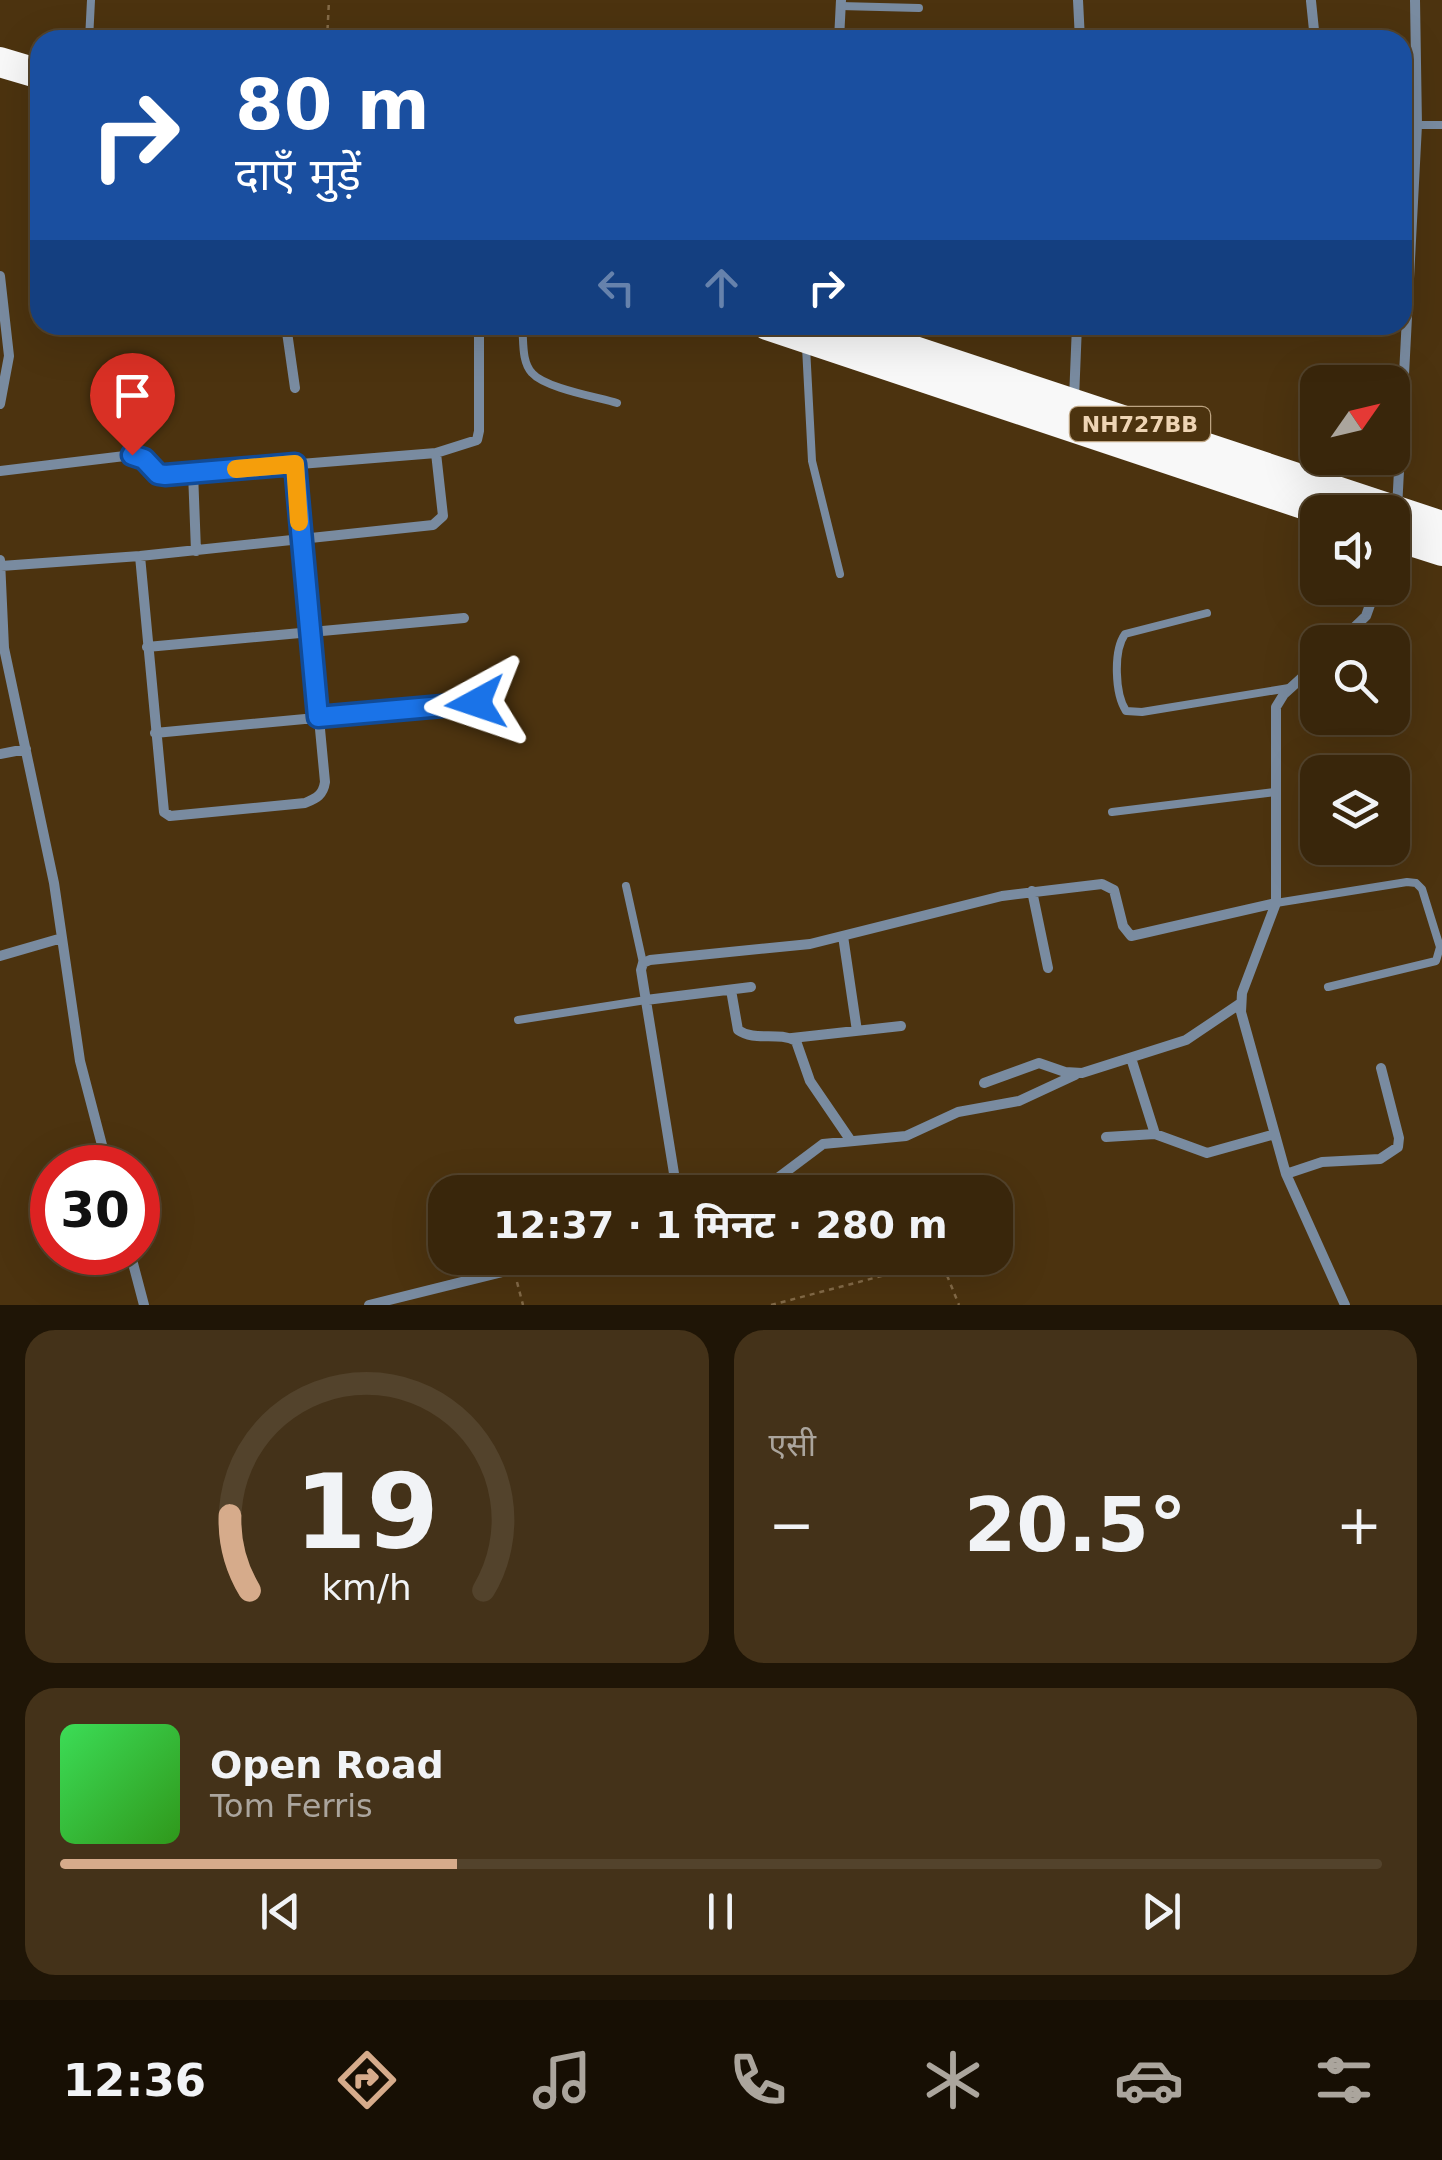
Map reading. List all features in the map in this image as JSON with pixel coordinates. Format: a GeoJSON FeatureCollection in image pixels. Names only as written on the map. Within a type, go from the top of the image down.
{"type":"FeatureCollection","features":[{"type":"Feature","properties":{"kind":"highway"},"geometry":{"type":"LineString","coordinates":[[0,62],[30,71]]}},
{"type":"Feature","properties":{"kind":"highway"},"geometry":{"type":"LineString","coordinates":[[0,83],[30,91]]}},
{"type":"Feature","properties":{"kind":"highway","name":"NH727BB"},"geometry":{"type":"LineString","coordinates":[[797,335],[1300,503]]}},
{"type":"Feature","properties":{"kind":"highway","name":"NH727BB"},"geometry":{"type":"LineString","coordinates":[[867,335],[1074,401],[1307,495]]}},
{"type":"Feature","properties":{"kind":"highway","name":"NH727BB"},"geometry":{"type":"LineString","coordinates":[[1410,529],[1442,526]]}},
{"type":"Feature","properties":{"kind":"highway","name":"NH727BB"},"geometry":{"type":"LineString","coordinates":[[1410,537],[1442,551]]}},
{"type":"Feature","properties":{"kind":"street"},"geometry":{"type":"LineString","coordinates":[[1078,0],[1080,30]]}},
{"type":"Feature","properties":{"kind":"street"},"geometry":{"type":"LineString","coordinates":[[1412,195],[1415,0]]}},
{"type":"Feature","properties":{"kind":"street"},"geometry":{"type":"LineString","coordinates":[[1311,1],[1314,30]]}},
{"type":"Feature","properties":{"kind":"street"},"geometry":{"type":"LineString","coordinates":[[839,30],[840,3]]}},
{"type":"Feature","properties":{"kind":"street"},"geometry":{"type":"LineString","coordinates":[[1412,103],[1416,103]]}},
{"type":"Feature","properties":{"kind":"street"},"geometry":{"type":"LineString","coordinates":[[0,276],[4,346],[0,404]]}},
{"type":"Feature","properties":{"kind":"street"},"geometry":{"type":"LineString","coordinates":[[287,335],[294,388]]}},
{"type":"Feature","properties":{"kind":"street"},"geometry":{"type":"LineString","coordinates":[[0,471],[132,455],[144,459],[158,474],[436,453],[477,440],[479,335]]}},
{"type":"Feature","properties":{"kind":"street"},"geometry":{"type":"LineString","coordinates":[[1074,401],[1077,335]]}},
{"type":"Feature","properties":{"kind":"street"},"geometry":{"type":"LineString","coordinates":[[1396,495],[1404,335]]}},
{"type":"Feature","properties":{"kind":"street"},"geometry":{"type":"LineString","coordinates":[[102,1145],[80,1061],[62,938],[4,648],[0,562],[140,556],[433,525],[443,516],[436,453]]}},
{"type":"Feature","properties":{"kind":"street"},"geometry":{"type":"LineString","coordinates":[[140,556],[162,807],[170,816],[305,804],[324,791],[295,464]]}},
{"type":"Feature","properties":{"kind":"street"},"geometry":{"type":"LineString","coordinates":[[193,472],[196,551]]}},
{"type":"Feature","properties":{"kind":"street"},"geometry":{"type":"LineString","coordinates":[[148,647],[464,618]]}},
{"type":"Feature","properties":{"kind":"street"},"geometry":{"type":"LineString","coordinates":[[1300,679],[1279,700],[1274,715],[1276,902],[1241,1003],[1286,1174],[1345,1305]]}},
{"type":"Feature","properties":{"kind":"street"},"geometry":{"type":"LineString","coordinates":[[155,734],[476,703]]}},
{"type":"Feature","properties":{"kind":"street"},"geometry":{"type":"LineString","coordinates":[[0,754],[26,749]]}},
{"type":"Feature","properties":{"kind":"street"},"geometry":{"type":"LineString","coordinates":[[675,1175],[646,1000],[643,964],[650,960],[802,945],[1002,896],[1108,884],[1114,890],[1123,926],[1131,936],[1276,902]]}},
{"type":"Feature","properties":{"kind":"street"},"geometry":{"type":"LineString","coordinates":[[1032,892],[1048,968]]}},
{"type":"Feature","properties":{"kind":"street"},"geometry":{"type":"LineString","coordinates":[[843,936],[857,1031]]}},
{"type":"Feature","properties":{"kind":"street"},"geometry":{"type":"LineString","coordinates":[[0,956],[62,938]]}},
{"type":"Feature","properties":{"kind":"street"},"geometry":{"type":"LineString","coordinates":[[646,1000],[751,987]]}},
{"type":"Feature","properties":{"kind":"street"},"geometry":{"type":"LineString","coordinates":[[731,990],[735,1024],[741,1033],[792,1038],[901,1026]]}},
{"type":"Feature","properties":{"kind":"street"},"geometry":{"type":"LineString","coordinates":[[782,1175],[823,1144],[906,1136],[958,1112],[1018,1102],[1075,1075],[1186,1040],[1241,1003]]}},
{"type":"Feature","properties":{"kind":"street"},"geometry":{"type":"LineString","coordinates":[[792,1038],[810,1081],[851,1142]]}},
{"type":"Feature","properties":{"kind":"street"},"geometry":{"type":"LineString","coordinates":[[1131,1058],[1155,1134]]}},
{"type":"Feature","properties":{"kind":"street"},"geometry":{"type":"LineString","coordinates":[[984,1083],[1039,1062],[1075,1075]]}},
{"type":"Feature","properties":{"kind":"street"},"geometry":{"type":"LineString","coordinates":[[1286,1174],[1322,1162],[1380,1159],[1398,1147],[1381,1068]]}},
{"type":"Feature","properties":{"kind":"street"},"geometry":{"type":"LineString","coordinates":[[1106,1138],[1155,1134],[1207,1153],[1276,1134]]}},
{"type":"Feature","properties":{"kind":"street"},"geometry":{"type":"LineString","coordinates":[[136,1275],[144,1305]]}},
{"type":"Feature","properties":{"kind":"street"},"geometry":{"type":"LineString","coordinates":[[369,1305],[490,1275]]}},
{"type":"Feature","properties":{"kind":"lane"},"geometry":{"type":"LineString","coordinates":[[89,30],[90,0]]}},
{"type":"Feature","properties":{"kind":"lane"},"geometry":{"type":"LineString","coordinates":[[840,3],[919,8]]}},
{"type":"Feature","properties":{"kind":"lane"},"geometry":{"type":"LineString","coordinates":[[1416,126],[1442,125]]}},
{"type":"Feature","properties":{"kind":"lane"},"geometry":{"type":"LineString","coordinates":[[523,335],[531,372],[543,381],[618,403]]}},
{"type":"Feature","properties":{"kind":"lane"},"geometry":{"type":"LineString","coordinates":[[806,338],[812,461],[840,574]]}},
{"type":"Feature","properties":{"kind":"lane"},"geometry":{"type":"LineString","coordinates":[[1207,613],[1125,634],[1118,645],[1120,697],[1126,711],[1142,712],[1290,688]]}},
{"type":"Feature","properties":{"kind":"lane"},"geometry":{"type":"LineString","coordinates":[[1112,812],[1275,792]]}},
{"type":"Feature","properties":{"kind":"lane"},"geometry":{"type":"LineString","coordinates":[[1276,902],[1408,882],[1416,883],[1427,896],[1440,948],[1436,961],[1328,987]]}},
{"type":"Feature","properties":{"kind":"lane"},"geometry":{"type":"LineString","coordinates":[[626,886],[643,964]]}},
{"type":"Feature","properties":{"kind":"lane"},"geometry":{"type":"LineString","coordinates":[[518,1020],[646,1000]]}},
{"type":"Feature","properties":{"kind":"path"},"geometry":{"type":"LineString","coordinates":[[328,30],[329,0]]}},
{"type":"Feature","properties":{"kind":"path"},"geometry":{"type":"LineString","coordinates":[[771,1305],[935,1262],[946,1269],[959,1305]]}},
{"type":"Feature","properties":{"kind":"path"},"geometry":{"type":"LineString","coordinates":[[516,1275],[523,1305]]}},
{"type":"Feature","properties":{"kind":"slow traffic"},"geometry":{"type":"LineString","coordinates":[[236,469],[295,464],[299,522]]}},
{"type":"Feature","properties":{"kind":"route"},"geometry":{"type":"LineString","coordinates":[[132,455],[140,456],[158,474],[165,475],[295,464],[318,717],[476,703]]}}]}
